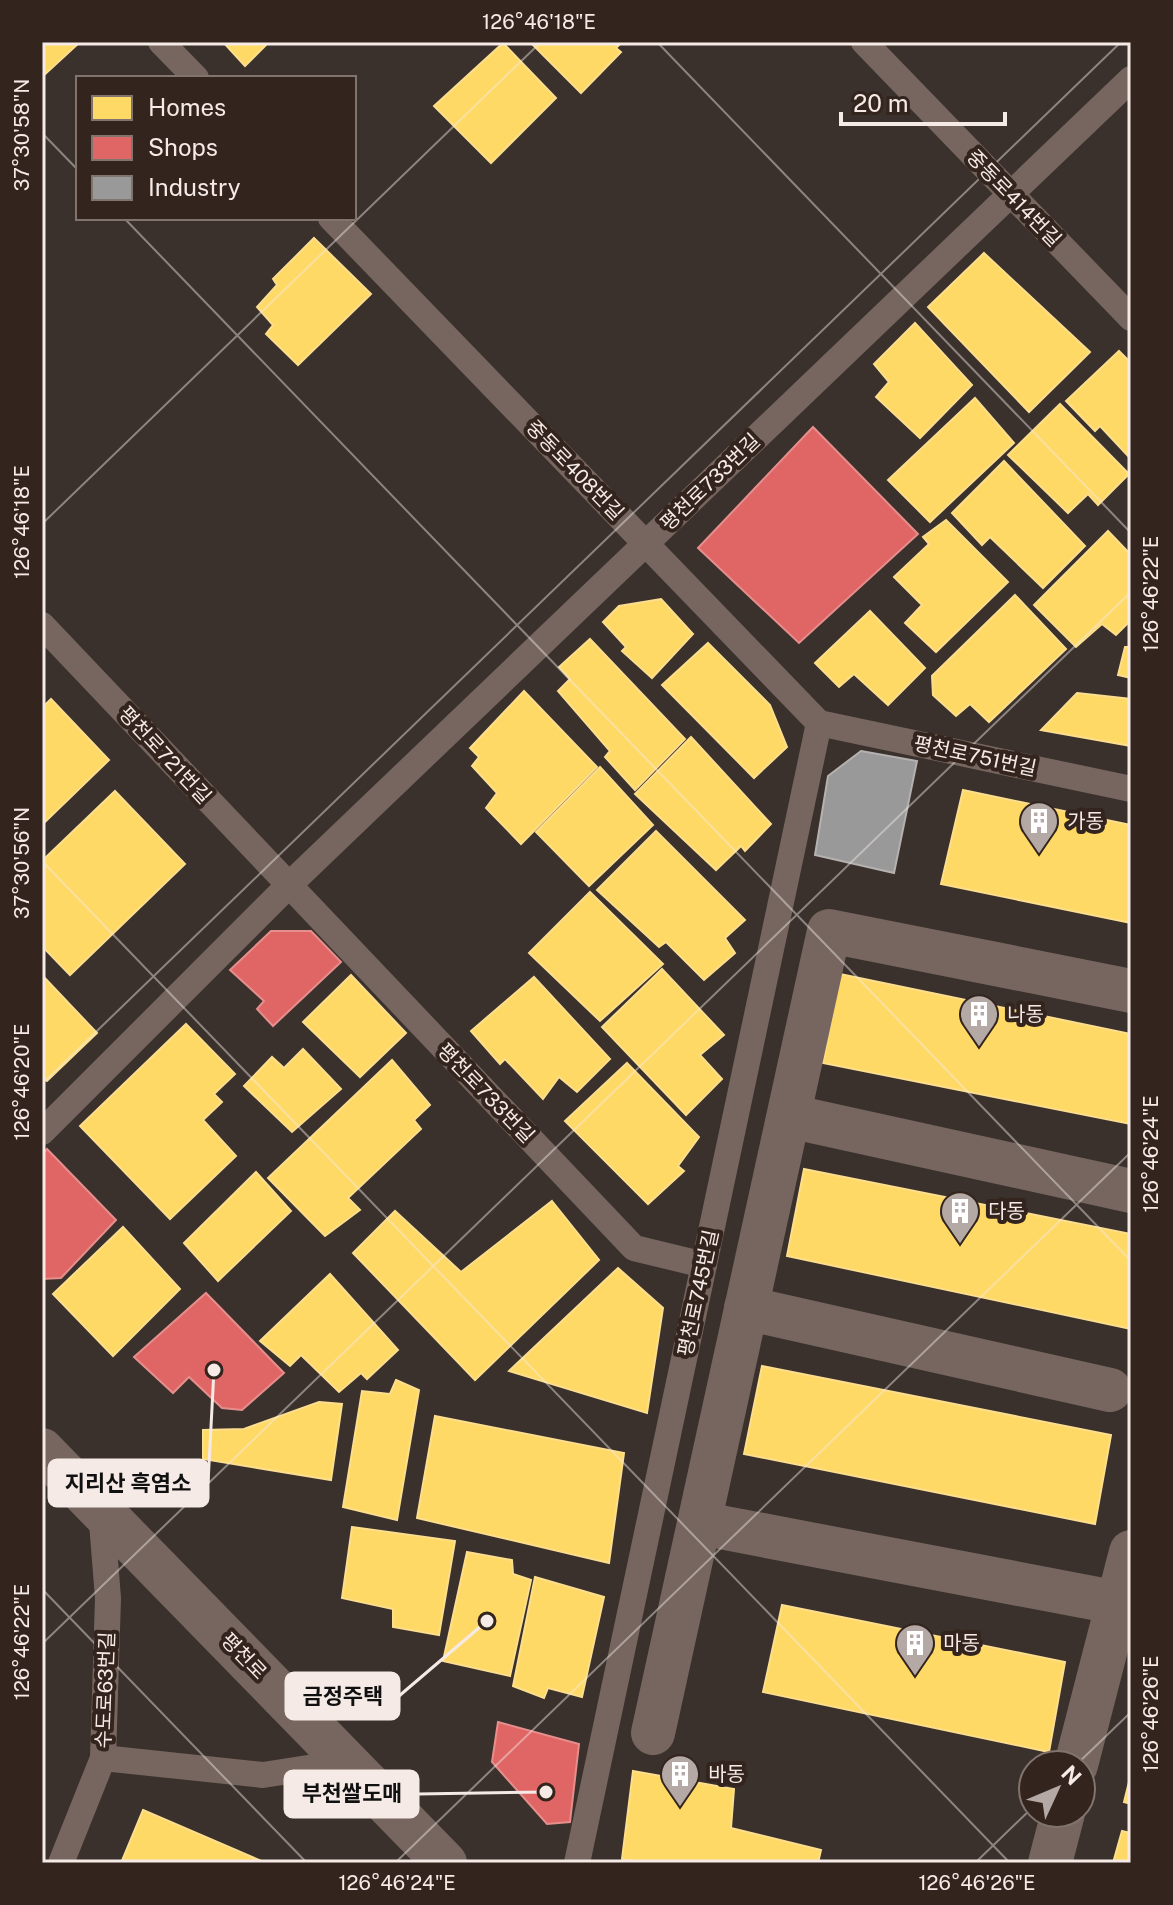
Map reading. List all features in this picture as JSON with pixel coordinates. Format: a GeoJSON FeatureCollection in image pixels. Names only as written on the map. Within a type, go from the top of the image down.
{"type":"FeatureCollection","features":[{"type":"Feature","properties":{"kind":"street"},"geometry":{"type":"LineString","coordinates":[[653,1733],[829,931],[1131,991]]}},
{"type":"Feature","properties":{"kind":"street"},"geometry":{"type":"LineString","coordinates":[[789,1116],[1131,1191]]}},
{"type":"Feature","properties":{"kind":"street"},"geometry":{"type":"LineString","coordinates":[[746,1308],[1110,1390]]}},
{"type":"Feature","properties":{"kind":"street","name":"평천로"},"geometry":{"type":"LineString","coordinates":[[42,1450],[445,1863]]}},
{"type":"Feature","properties":{"kind":"street"},"geometry":{"type":"LineString","coordinates":[[699,1523],[1119,1603]]}},
{"type":"Feature","properties":{"kind":"street"},"geometry":{"type":"LineString","coordinates":[[1080,1749],[1131,1552]]}},
{"type":"Feature","properties":{"kind":"street"},"geometry":{"type":"LineString","coordinates":[[1050,1863],[1059,1829]]}},
{"type":"Feature","properties":{"kind":"lane"},"geometry":{"type":"LineString","coordinates":[[161,42],[194,76]]}},
{"type":"Feature","properties":{"kind":"lane","name":"중동로414번길"},"geometry":{"type":"LineString","coordinates":[[864,42],[1131,318]]}},
{"type":"Feature","properties":{"kind":"lane","name":"평천로733번길"},"geometry":{"type":"LineString","coordinates":[[42,1132],[289,885],[1131,79]]}},
{"type":"Feature","properties":{"kind":"lane","name":"중동로408번길"},"geometry":{"type":"LineString","coordinates":[[333,220],[819,723]]}},
{"type":"Feature","properties":{"kind":"lane","name":"평천로721번길"},"geometry":{"type":"LineString","coordinates":[[42,625],[289,885]]}},
{"type":"Feature","properties":{"kind":"lane","name":"평천로751번길"},"geometry":{"type":"LineString","coordinates":[[819,723],[1131,789]]}},
{"type":"Feature","properties":{"kind":"lane","name":"평천로745번길"},"geometry":{"type":"LineString","coordinates":[[577,1863],[819,723]]}},
{"type":"Feature","properties":{"kind":"lane","name":"평천로733번길"},"geometry":{"type":"LineString","coordinates":[[289,885],[634,1248],[704,1265]]}},
{"type":"Feature","properties":{"kind":"lane","name":"수도로63번길"},"geometry":{"type":"LineString","coordinates":[[61,1863],[103,1758],[108,1598],[101,1510]]}},
{"type":"Feature","properties":{"kind":"lane"},"geometry":{"type":"LineString","coordinates":[[103,1758],[263,1775],[346,1762]]}},
{"type":"Feature","properties":{"kind":"building: Homes"},"geometry":{"type":"Polygon","coordinates":[[[42,42],[80,42],[42,77],[42,42]]]}},
{"type":"Feature","properties":{"kind":"building: Homes"},"geometry":{"type":"Polygon","coordinates":[[[223,42],[269,42],[245,66],[223,42]]]}},
{"type":"Feature","properties":{"kind":"building: Homes"},"geometry":{"type":"Polygon","coordinates":[[[530,42],[622,42],[616,48],[621,52],[581,93],[530,42]]]}},
{"type":"Feature","properties":{"kind":"building: Homes"},"geometry":{"type":"Polygon","coordinates":[[[503,43],[556,98],[491,163],[434,106],[503,43]]]}},
{"type":"Feature","properties":{"kind":"building: Homes"},"geometry":{"type":"Polygon","coordinates":[[[314,238],[371,294],[298,365],[266,334],[273,325],[257,307],[277,285],[273,279],[314,238]]]}},
{"type":"Feature","properties":{"kind":"building: Homes"},"geometry":{"type":"Polygon","coordinates":[[[984,253],[1090,352],[1029,412],[928,307],[984,253]]]}},
{"type":"Feature","properties":{"kind":"building: Homes"},"geometry":{"type":"Polygon","coordinates":[[[915,323],[972,385],[920,438],[876,397],[889,382],[874,364],[915,323]]]}},
{"type":"Feature","properties":{"kind":"building: Homes"},"geometry":{"type":"Polygon","coordinates":[[[1119,351],[1131,363],[1129,457],[1100,426],[1095,431],[1066,401],[1119,351]]]}},
{"type":"Feature","properties":{"kind":"building: Homes"},"geometry":{"type":"Polygon","coordinates":[[[975,398],[1014,443],[930,522],[888,480],[975,398]]]}},
{"type":"Feature","properties":{"kind":"building: Homes"},"geometry":{"type":"Polygon","coordinates":[[[1060,404],[1129,474],[1098,505],[1088,494],[1068,513],[1008,455],[1060,404]]]}},
{"type":"Feature","properties":{"kind":"building: Homes"},"geometry":{"type":"Polygon","coordinates":[[[1004,461],[1085,546],[1043,588],[990,537],[982,545],[952,513],[1004,461]]]}},
{"type":"Feature","properties":{"kind":"building: Homes"},"geometry":{"type":"Polygon","coordinates":[[[946,520],[1008,582],[936,652],[905,623],[922,605],[894,577],[929,544],[923,537],[946,520]]]}},
{"type":"Feature","properties":{"kind":"building: Homes"},"geometry":{"type":"Polygon","coordinates":[[[1108,531],[1131,555],[1131,620],[1116,635],[1102,624],[1076,647],[1034,605],[1108,531]]]}},
{"type":"Feature","properties":{"kind":"building: Homes"},"geometry":{"type":"Polygon","coordinates":[[[1015,595],[1066,649],[989,722],[970,704],[956,716],[933,695],[932,676],[1015,595]]]}},
{"type":"Feature","properties":{"kind":"building: Homes"},"geometry":{"type":"Polygon","coordinates":[[[661,599],[693,634],[652,678],[622,651],[626,647],[603,622],[619,606],[661,599]]]}},
{"type":"Feature","properties":{"kind":"building: Homes"},"geometry":{"type":"Polygon","coordinates":[[[870,611],[925,668],[888,705],[854,674],[839,687],[815,663],[870,611]]]}},
{"type":"Feature","properties":{"kind":"building: Homes"},"geometry":{"type":"Polygon","coordinates":[[[590,639],[685,739],[635,790],[605,757],[610,751],[558,691],[570,679],[559,667],[590,639]]]}},
{"type":"Feature","properties":{"kind":"building: Homes"},"geometry":{"type":"Polygon","coordinates":[[[708,643],[770,705],[787,747],[754,778],[662,685],[708,643]]]}},
{"type":"Feature","properties":{"kind":"building: Homes"},"geometry":{"type":"Polygon","coordinates":[[[1125,647],[1131,647],[1131,678],[1118,675],[1125,647]]]}},
{"type":"Feature","properties":{"kind":"building: Homes"},"geometry":{"type":"Polygon","coordinates":[[[524,691],[597,767],[521,844],[486,808],[497,793],[472,766],[479,757],[470,748],[524,691]]]}},
{"type":"Feature","properties":{"kind":"building: Homes"},"geometry":{"type":"Polygon","coordinates":[[[1077,693],[1131,699],[1131,746],[1041,730],[1077,693]]]}},
{"type":"Feature","properties":{"kind":"building: Homes"},"geometry":{"type":"Polygon","coordinates":[[[51,699],[109,760],[42,825],[42,708],[51,699]]]}},
{"type":"Feature","properties":{"kind":"building: Homes"},"geometry":{"type":"Polygon","coordinates":[[[691,737],[771,824],[745,851],[741,846],[716,870],[635,794],[691,737]]]}},
{"type":"Feature","properties":{"kind":"building: Homes"},"geometry":{"type":"Polygon","coordinates":[[[600,767],[653,825],[589,886],[536,832],[600,767]]]}},
{"type":"Feature","properties":{"kind":"building: Homes","name":"가동"},"geometry":{"type":"Polygon","coordinates":[[[963,790],[1131,825],[1131,923],[941,884],[963,790]]]}},
{"type":"Feature","properties":{"kind":"building: Homes"},"geometry":{"type":"Polygon","coordinates":[[[115,791],[185,864],[70,975],[42,946],[42,861],[115,791]]]}},
{"type":"Feature","properties":{"kind":"building: Homes"},"geometry":{"type":"Polygon","coordinates":[[[656,831],[745,920],[725,938],[735,953],[704,980],[666,942],[659,947],[597,890],[656,831]]]}},
{"type":"Feature","properties":{"kind":"building: Homes"},"geometry":{"type":"Polygon","coordinates":[[[590,892],[663,964],[600,1021],[529,953],[590,892]]]}},
{"type":"Feature","properties":{"kind":"building: Homes"},"geometry":{"type":"Polygon","coordinates":[[[662,969],[724,1035],[700,1055],[722,1079],[686,1115],[602,1027],[662,969]]]}},
{"type":"Feature","properties":{"kind":"building: Homes","name":"나동"},"geometry":{"type":"Polygon","coordinates":[[[840,974],[1131,1034],[1131,1124],[823,1063],[840,974]]]}},
{"type":"Feature","properties":{"kind":"building: Homes"},"geometry":{"type":"Polygon","coordinates":[[[42,975],[97,1033],[47,1081],[42,1077],[42,975]]]}},
{"type":"Feature","properties":{"kind":"building: Homes"},"geometry":{"type":"Polygon","coordinates":[[[351,975],[406,1033],[360,1077],[303,1022],[351,975]]]}},
{"type":"Feature","properties":{"kind":"building: Homes"},"geometry":{"type":"Polygon","coordinates":[[[534,977],[610,1059],[577,1092],[559,1077],[543,1099],[505,1059],[500,1064],[471,1031],[534,977]]]}},
{"type":"Feature","properties":{"kind":"building: Homes"},"geometry":{"type":"Polygon","coordinates":[[[186,1024],[235,1074],[214,1094],[222,1102],[203,1120],[236,1156],[170,1219],[80,1126],[186,1024]]]}},
{"type":"Feature","properties":{"kind":"building: Homes"},"geometry":{"type":"Polygon","coordinates":[[[303,1049],[341,1089],[292,1132],[244,1086],[272,1057],[284,1068],[303,1049]]]}},
{"type":"Feature","properties":{"kind":"building: Homes"},"geometry":{"type":"Polygon","coordinates":[[[392,1060],[430,1105],[414,1120],[421,1129],[348,1198],[360,1210],[325,1236],[268,1178],[392,1060]]]}},
{"type":"Feature","properties":{"kind":"building: Homes"},"geometry":{"type":"Polygon","coordinates":[[[627,1063],[699,1137],[678,1166],[684,1171],[648,1204],[565,1121],[627,1063]]]}},
{"type":"Feature","properties":{"kind":"building: Homes","name":"다동"},"geometry":{"type":"Polygon","coordinates":[[[804,1169],[1131,1234],[1131,1329],[787,1256],[804,1169]]]}},
{"type":"Feature","properties":{"kind":"building: Homes"},"geometry":{"type":"Polygon","coordinates":[[[256,1172],[291,1211],[218,1281],[184,1243],[256,1172]]]}},
{"type":"Feature","properties":{"kind":"building: Homes"},"geometry":{"type":"Polygon","coordinates":[[[552,1201],[599,1260],[475,1380],[353,1253],[395,1211],[461,1272],[552,1201]]]}},
{"type":"Feature","properties":{"kind":"building: Homes"},"geometry":{"type":"Polygon","coordinates":[[[123,1227],[180,1289],[113,1356],[53,1294],[123,1227]]]}},
{"type":"Feature","properties":{"kind":"building: Homes"},"geometry":{"type":"Polygon","coordinates":[[[618,1268],[663,1308],[647,1413],[509,1371],[618,1268]]]}},
{"type":"Feature","properties":{"kind":"building: Homes"},"geometry":{"type":"Polygon","coordinates":[[[330,1274],[398,1350],[367,1379],[361,1373],[339,1392],[301,1355],[290,1366],[260,1341],[330,1274]]]}},
{"type":"Feature","properties":{"kind":"building: Homes"},"geometry":{"type":"Polygon","coordinates":[[[762,1366],[1111,1435],[1095,1524],[744,1454],[762,1366]]]}},
{"type":"Feature","properties":{"kind":"building: Homes"},"geometry":{"type":"Polygon","coordinates":[[[396,1380],[419,1390],[397,1520],[343,1507],[362,1391],[390,1394],[396,1380]]]}},
{"type":"Feature","properties":{"kind":"building: Homes"},"geometry":{"type":"Polygon","coordinates":[[[319,1402],[342,1404],[331,1480],[203,1459],[203,1430],[244,1429],[319,1402]]]}},
{"type":"Feature","properties":{"kind":"building: Homes"},"geometry":{"type":"Polygon","coordinates":[[[435,1416],[624,1453],[609,1563],[417,1518],[435,1416]]]}},
{"type":"Feature","properties":{"kind":"building: Homes"},"geometry":{"type":"Polygon","coordinates":[[[352,1527],[455,1541],[439,1635],[393,1627],[393,1609],[342,1598],[352,1527]]]}},
{"type":"Feature","properties":{"kind":"building: Homes"},"geometry":{"type":"Polygon","coordinates":[[[467,1552],[512,1560],[513,1574],[531,1580],[510,1676],[443,1661],[467,1552]]]}},
{"type":"Feature","properties":{"kind":"building: Homes"},"geometry":{"type":"Polygon","coordinates":[[[535,1577],[604,1597],[582,1697],[548,1688],[544,1698],[513,1686],[535,1577]]]}},
{"type":"Feature","properties":{"kind":"building: Homes","name":"마동"},"geometry":{"type":"Polygon","coordinates":[[[782,1605],[1065,1662],[1050,1749],[1035,1749],[763,1692],[782,1605]]]}},
{"type":"Feature","properties":{"kind":"building: Homes","name":"바동"},"geometry":{"type":"Polygon","coordinates":[[[633,1771],[734,1789],[731,1828],[821,1850],[818,1863],[645,1863],[622,1859],[633,1771]]]}},
{"type":"Feature","properties":{"kind":"building: Homes"},"geometry":{"type":"Polygon","coordinates":[[[1131,1774],[1131,1804],[1124,1802],[1131,1774]]]}},
{"type":"Feature","properties":{"kind":"building: Homes"},"geometry":{"type":"Polygon","coordinates":[[[143,1810],[266,1863],[121,1863],[143,1810]]]}},
{"type":"Feature","properties":{"kind":"building: Homes"},"geometry":{"type":"Polygon","coordinates":[[[1122,1831],[1131,1833],[1131,1863],[1113,1863],[1122,1831]]]}},
{"type":"Feature","properties":{"kind":"building: Shops"},"geometry":{"type":"Polygon","coordinates":[[[813,427],[918,534],[799,643],[698,548],[813,427]]]}},
{"type":"Feature","properties":{"kind":"building: Shops"},"geometry":{"type":"Polygon","coordinates":[[[271,931],[311,931],[341,962],[273,1026],[257,1009],[264,1001],[230,970],[271,931]]]}},
{"type":"Feature","properties":{"kind":"building: Shops"},"geometry":{"type":"Polygon","coordinates":[[[47,1149],[116,1220],[61,1278],[42,1279],[42,1154],[47,1149]]]}},
{"type":"Feature","properties":{"kind":"building: Shops"},"geometry":{"type":"Polygon","coordinates":[[[206,1293],[284,1373],[242,1410],[222,1408],[189,1377],[173,1393],[134,1357],[206,1293]]]}},
{"type":"Feature","properties":{"kind":"building: Shops"},"geometry":{"type":"Polygon","coordinates":[[[498,1722],[579,1744],[570,1822],[547,1824],[492,1762],[498,1722]]]}},
{"type":"Feature","properties":{"kind":"building: Industry"},"geometry":{"type":"Polygon","coordinates":[[[861,751],[917,761],[894,873],[815,855],[828,776],[861,751]]]}},
{"type":"Feature","properties":{"kind":"place","name":"가동"},"geometry":{"type":"Point","coordinates":[1039,855]}},
{"type":"Feature","properties":{"kind":"place","name":"나동"},"geometry":{"type":"Point","coordinates":[979,1048]}},
{"type":"Feature","properties":{"kind":"place","name":"다동"},"geometry":{"type":"Point","coordinates":[960,1245]}},
{"type":"Feature","properties":{"kind":"place","name":"지리산 흑염소"},"geometry":{"type":"Point","coordinates":[214,1370]}},
{"type":"Feature","properties":{"kind":"place","name":"금정주택"},"geometry":{"type":"Point","coordinates":[487,1621]}},
{"type":"Feature","properties":{"kind":"place","name":"마동"},"geometry":{"type":"Point","coordinates":[915,1677]}},
{"type":"Feature","properties":{"kind":"place","name":"부천쌀도매"},"geometry":{"type":"Point","coordinates":[546,1792]}},
{"type":"Feature","properties":{"kind":"place","name":"바동"},"geometry":{"type":"Point","coordinates":[680,1808]}}]}
